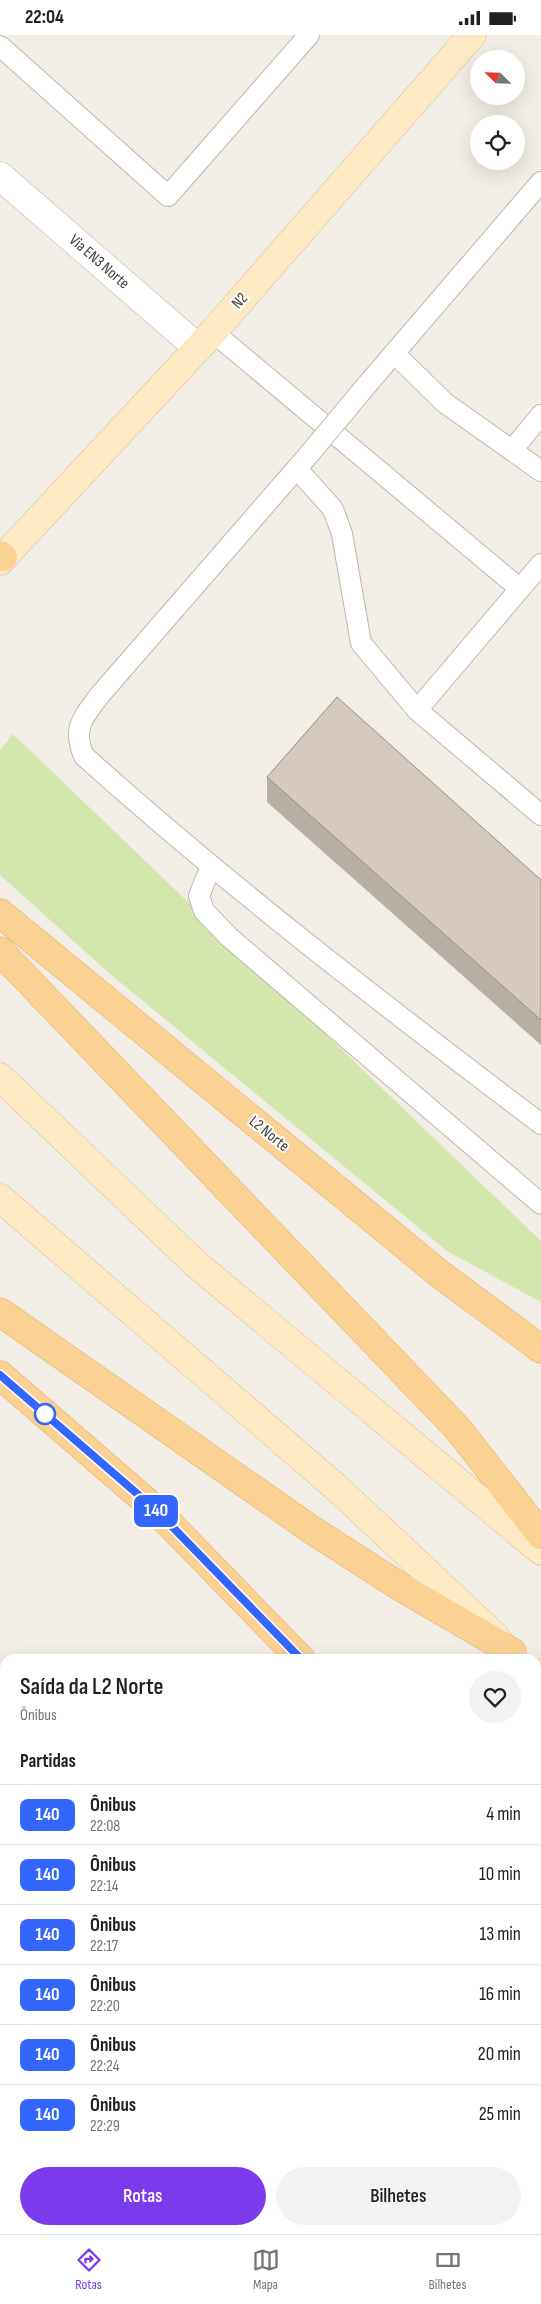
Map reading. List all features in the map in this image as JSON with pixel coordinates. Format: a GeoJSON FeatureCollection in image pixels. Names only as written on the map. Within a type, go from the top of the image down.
{"type":"FeatureCollection","features":[{"type":"Feature","properties":{"kind":"main road","name":"N2"},"geometry":{"type":"LineString","coordinates":[[1,558],[206,340],[472,35]]}},
{"type":"Feature","properties":{"kind":"main road","name":"L2 Norte"},"geometry":{"type":"LineString","coordinates":[[0,913],[441,1275],[541,1349]]}},
{"type":"Feature","properties":{"kind":"main road"},"geometry":{"type":"LineString","coordinates":[[0,951],[458,1429],[541,1535]]}},
{"type":"Feature","properties":{"kind":"main road"},"geometry":{"type":"LineString","coordinates":[[0,1077],[196,1264],[541,1551]]}},
{"type":"Feature","properties":{"kind":"main road"},"geometry":{"type":"LineString","coordinates":[[0,1198],[338,1489],[515,1654]]}},
{"type":"Feature","properties":{"kind":"main road"},"geometry":{"type":"LineString","coordinates":[[0,1312],[309,1528],[399,1586],[514,1654]]}},
{"type":"Feature","properties":{"kind":"main road"},"geometry":{"type":"LineString","coordinates":[[0,1375],[156,1510],[297,1654]]}},
{"type":"Feature","properties":{"kind":"street","name":"Via EN3 Norte"},"geometry":{"type":"LineString","coordinates":[[0,176],[206,340]]}},
{"type":"Feature","properties":{"kind":"lane"},"geometry":{"type":"LineString","coordinates":[[0,46],[168,196],[309,35]]}},
{"type":"Feature","properties":{"kind":"lane"},"geometry":{"type":"LineString","coordinates":[[541,181],[297,469],[99,696],[82,719],[78,732],[79,744],[84,756],[116,785],[212,866],[391,1011],[541,1124]]}},
{"type":"Feature","properties":{"kind":"lane"},"geometry":{"type":"LineString","coordinates":[[206,340],[519,588]]}},
{"type":"Feature","properties":{"kind":"lane"},"geometry":{"type":"LineString","coordinates":[[394,353],[445,403],[541,471]]}},
{"type":"Feature","properties":{"kind":"lane"},"geometry":{"type":"LineString","coordinates":[[512,450],[541,415]]}},
{"type":"Feature","properties":{"kind":"lane"},"geometry":{"type":"LineString","coordinates":[[297,469],[333,509],[342,534],[361,643],[417,709],[541,815]]}},
{"type":"Feature","properties":{"kind":"lane"},"geometry":{"type":"LineString","coordinates":[[417,709],[541,563]]}},
{"type":"Feature","properties":{"kind":"lane"},"geometry":{"type":"LineString","coordinates":[[212,866],[199,896],[204,911],[229,937],[541,1204]]}},
{"type":"Feature","properties":{"kind":"green space"},"geometry":{"type":"Polygon","coordinates":[[[13,734],[541,1241],[541,1302],[447,1251],[109,973],[0,875],[0,750],[13,734]]]}},
{"type":"Feature","properties":{"kind":"building"},"geometry":{"type":"Polygon","coordinates":[[[337,697],[541,880],[541,1020],[267,777],[337,697]]]}},
{"type":"Feature","properties":{"kind":"bus line","name":"140"},"geometry":{"type":"LineString","coordinates":[[0,1375],[156,1510],[296,1654]]}}]}
